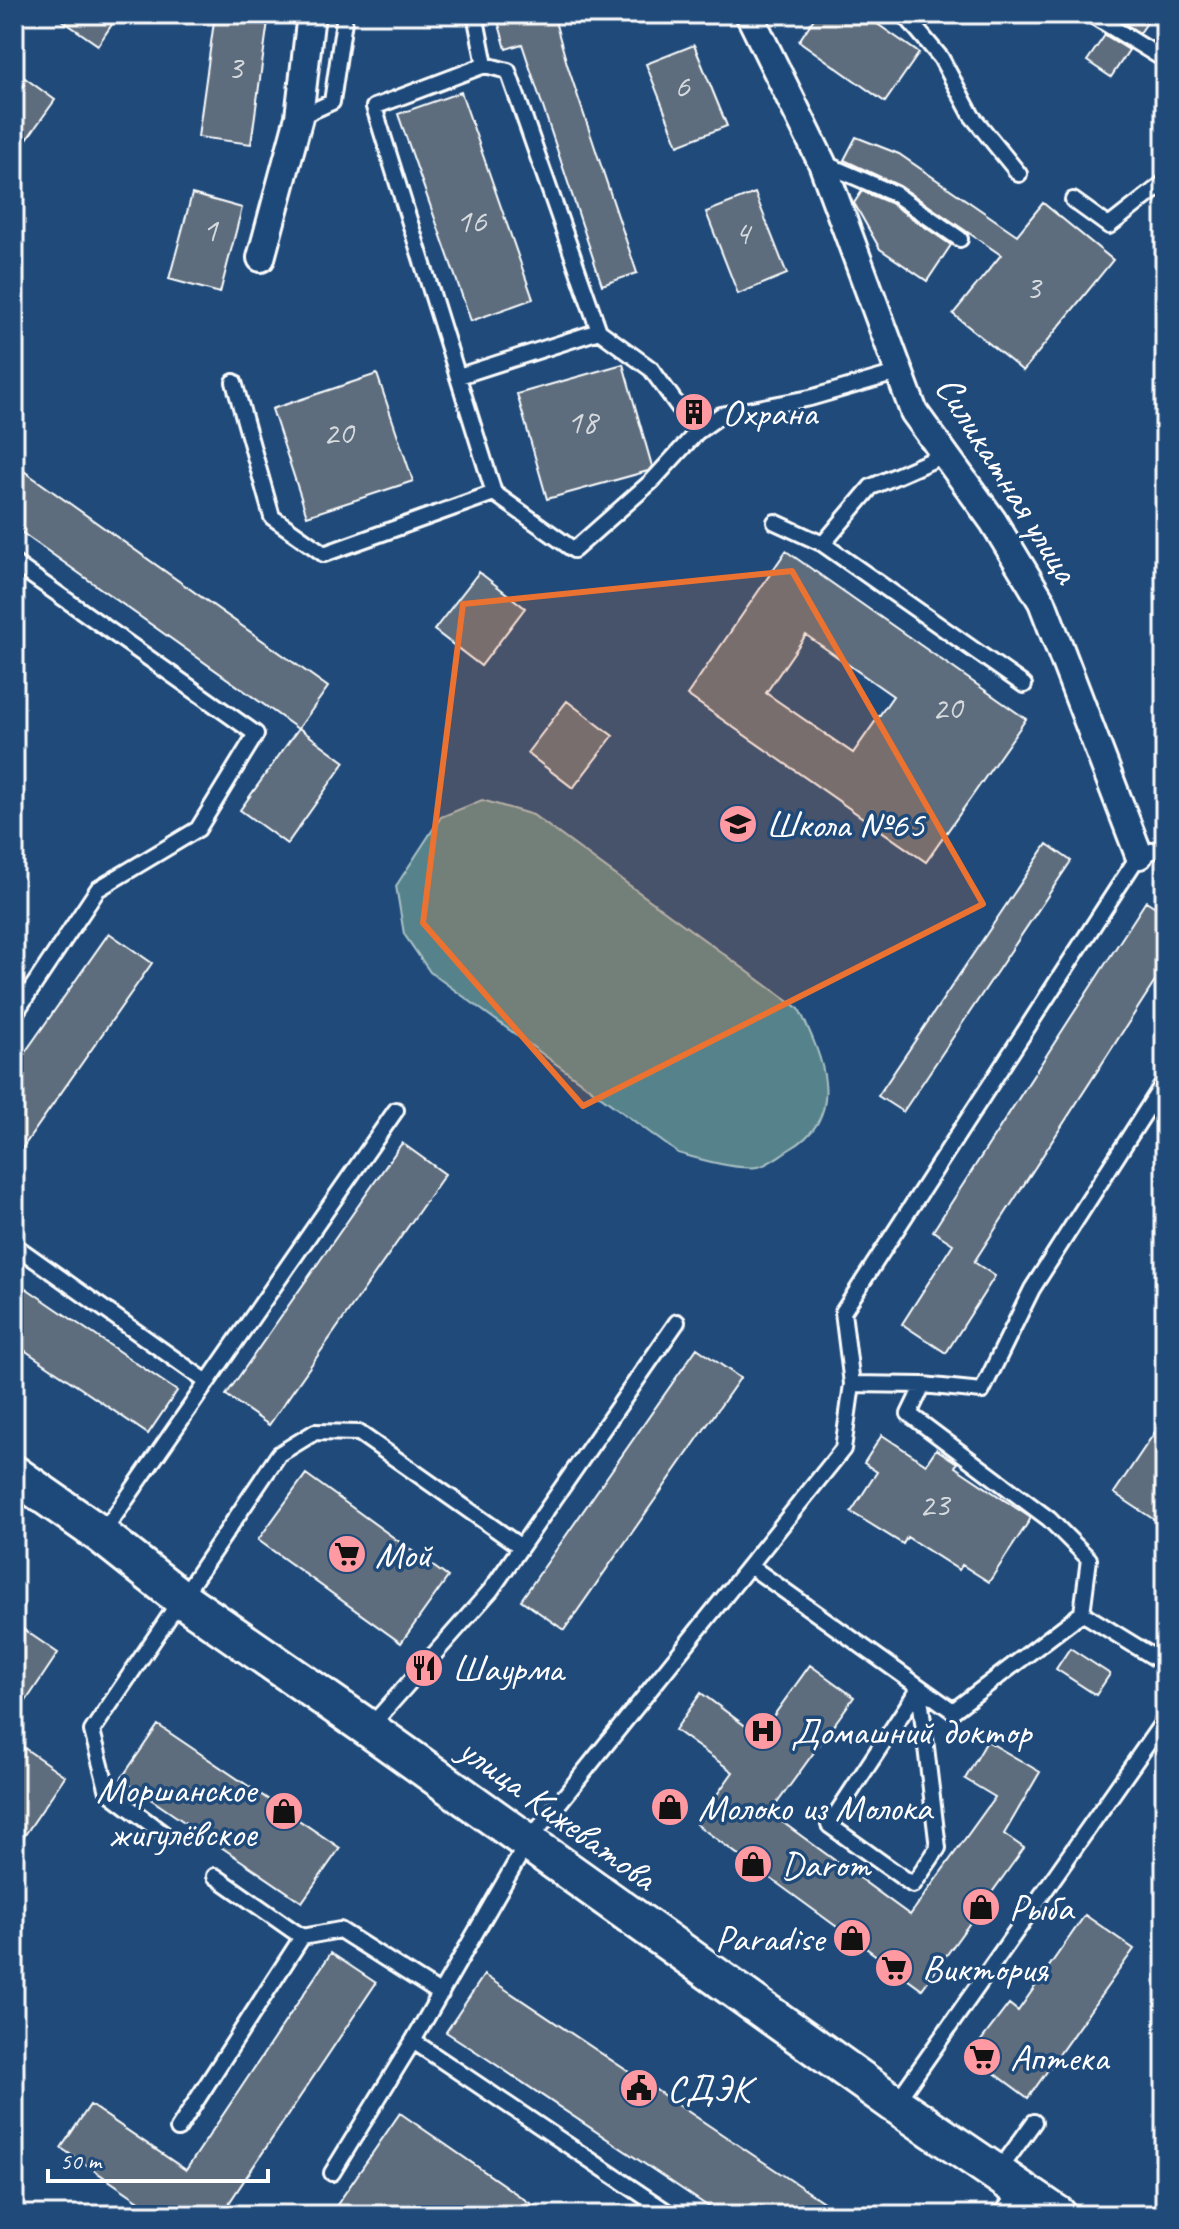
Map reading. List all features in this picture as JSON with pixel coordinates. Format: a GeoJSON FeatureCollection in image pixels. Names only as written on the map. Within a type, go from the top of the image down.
{"type":"FeatureCollection","features":[{"type":"Feature","properties":{"kind":"main road","name":"улица Кижеватова"},"geometry":{"type":"LineString","coordinates":[[14,1474],[101,1535],[182,1599],[895,2104],[1006,2192],[1058,2215]]}},
{"type":"Feature","properties":{"kind":"street"},"geometry":{"type":"LineString","coordinates":[[261,258],[299,117],[311,14]]}},
{"type":"Feature","properties":{"kind":"street","name":"Силикатная улица"},"geometry":{"type":"LineString","coordinates":[[749,14],[822,163],[914,412],[993,521],[1042,602],[1139,855]]}},
{"type":"Feature","properties":{"kind":"lane"},"geometry":{"type":"LineString","coordinates":[[299,117],[332,102],[345,14]]}},
{"type":"Feature","properties":{"kind":"lane"},"geometry":{"type":"LineString","coordinates":[[475,14],[485,65]]}},
{"type":"Feature","properties":{"kind":"lane"},"geometry":{"type":"LineString","coordinates":[[904,14],[941,58],[972,116],[1019,174]]}},
{"type":"Feature","properties":{"kind":"lane"},"geometry":{"type":"LineString","coordinates":[[1095,14],[1095,17],[1165,60]]}},
{"type":"Feature","properties":{"kind":"lane"},"geometry":{"type":"LineString","coordinates":[[697,432],[651,369],[599,331],[508,71],[485,65],[374,107],[494,493],[574,550],[652,481],[697,432],[721,415],[810,398],[900,372]]}},
{"type":"Feature","properties":{"kind":"lane"},"geometry":{"type":"LineString","coordinates":[[822,163],[895,194],[960,239]]}},
{"type":"Feature","properties":{"kind":"lane"},"geometry":{"type":"LineString","coordinates":[[1073,200],[1109,226],[1165,182]]}},
{"type":"Feature","properties":{"kind":"lane"},"geometry":{"type":"LineString","coordinates":[[459,376],[599,331]]}},
{"type":"Feature","properties":{"kind":"lane"},"geometry":{"type":"LineString","coordinates":[[234,382],[272,517],[324,554],[494,493]]}},
{"type":"Feature","properties":{"kind":"lane"},"geometry":{"type":"LineString","coordinates":[[823,544],[871,487],[944,455]]}},
{"type":"Feature","properties":{"kind":"lane"},"geometry":{"type":"LineString","coordinates":[[775,522],[823,544],[1024,685]]}},
{"type":"Feature","properties":{"kind":"lane"},"geometry":{"type":"LineString","coordinates":[[14,563],[256,734],[198,829],[98,889],[14,1015]]}},
{"type":"Feature","properties":{"kind":"lane"},"geometry":{"type":"LineString","coordinates":[[332,2173],[441,1994],[527,1843],[843,1449],[852,1384],[843,1312],[1139,855],[1165,847]]}},
{"type":"Feature","properties":{"kind":"lane"},"geometry":{"type":"LineString","coordinates":[[852,1384],[923,1385],[982,1391],[1032,1289],[1165,1081]]}},
{"type":"Feature","properties":{"kind":"lane"},"geometry":{"type":"LineString","coordinates":[[101,1535],[396,1110]]}},
{"type":"Feature","properties":{"kind":"lane"},"geometry":{"type":"LineString","coordinates":[[14,1245],[207,1382]]}},
{"type":"Feature","properties":{"kind":"lane"},"geometry":{"type":"LineString","coordinates":[[368,1728],[491,1590],[677,1322]]}},
{"type":"Feature","properties":{"kind":"lane"},"geometry":{"type":"LineString","coordinates":[[750,1566],[953,1711],[1082,1613],[1089,1559],[1049,1519],[909,1414],[923,1385]]}},
{"type":"Feature","properties":{"kind":"lane"},"geometry":{"type":"LineString","coordinates":[[164,1834],[108,1792],[92,1731],[279,1454],[315,1432],[359,1433],[521,1547]]}},
{"type":"Feature","properties":{"kind":"lane"},"geometry":{"type":"LineString","coordinates":[[1082,1613],[1165,1664]]}},
{"type":"Feature","properties":{"kind":"lane"},"geometry":{"type":"LineString","coordinates":[[919,1688],[938,1848],[913,1885],[829,1825],[919,1688]]}},
{"type":"Feature","properties":{"kind":"lane"},"geometry":{"type":"LineString","coordinates":[[895,2104],[1165,1719]]}},
{"type":"Feature","properties":{"kind":"lane"},"geometry":{"type":"LineString","coordinates":[[215,1876],[302,1937],[340,1930],[441,1994]]}},
{"type":"Feature","properties":{"kind":"lane"},"geometry":{"type":"LineString","coordinates":[[178,2129],[302,1937]]}},
{"type":"Feature","properties":{"kind":"lane"},"geometry":{"type":"LineString","coordinates":[[413,2041],[672,2215]]}},
{"type":"Feature","properties":{"kind":"lane"},"geometry":{"type":"LineString","coordinates":[[1006,2192],[1034,2122]]}},
{"type":"Feature","properties":{"kind":"highlighted area"},"geometry":{"type":"Polygon","coordinates":[[[792,571],[983,904],[583,1106],[423,923],[463,604],[792,571]]]}},
{"type":"Feature","properties":{"kind":"green space"},"geometry":{"type":"Polygon","coordinates":[[[482,800],[533,815],[799,1009],[816,1046],[825,1085],[825,1103],[819,1120],[808,1135],[774,1160],[757,1167],[728,1165],[678,1153],[430,972],[404,934],[396,886],[441,817],[482,800]]]}},
{"type":"Feature","properties":{"kind":"building"},"geometry":{"type":"Polygon","coordinates":[[[53,14],[119,14],[98,45],[53,14]]]}},
{"type":"Feature","properties":{"kind":"building"},"geometry":{"type":"Polygon","coordinates":[[[215,14],[269,14],[251,144],[198,137],[215,14]]]}},
{"type":"Feature","properties":{"kind":"building"},"geometry":{"type":"Polygon","coordinates":[[[496,14],[553,14],[637,273],[602,285],[522,44],[506,49],[496,14]]]}},
{"type":"Feature","properties":{"kind":"building"},"geometry":{"type":"Polygon","coordinates":[[[817,14],[863,14],[919,53],[885,102],[799,41],[817,14]]]}},
{"type":"Feature","properties":{"kind":"building"},"geometry":{"type":"Polygon","coordinates":[[[1119,14],[1153,14],[1140,33],[1116,18],[1119,14]]]}},
{"type":"Feature","properties":{"kind":"building"},"geometry":{"type":"Polygon","coordinates":[[[1105,35],[1129,50],[1111,77],[1087,61],[1105,35]]]}},
{"type":"Feature","properties":{"kind":"building"},"geometry":{"type":"Polygon","coordinates":[[[694,45],[727,126],[678,145],[646,64],[694,45]]]}},
{"type":"Feature","properties":{"kind":"building"},"geometry":{"type":"Polygon","coordinates":[[[14,70],[55,100],[14,157],[14,70]]]}},
{"type":"Feature","properties":{"kind":"building"},"geometry":{"type":"Polygon","coordinates":[[[461,92],[533,299],[471,321],[398,114],[461,92]]]}},
{"type":"Feature","properties":{"kind":"building"},"geometry":{"type":"Polygon","coordinates":[[[856,137],[899,154],[1017,235],[1043,203],[1113,260],[1023,371],[953,314],[1001,255],[900,186],[844,160],[856,137]]]}},
{"type":"Feature","properties":{"kind":"building"},"geometry":{"type":"Polygon","coordinates":[[[862,191],[890,203],[951,245],[927,281],[880,249],[854,203],[862,191]]]}},
{"type":"Feature","properties":{"kind":"building"},"geometry":{"type":"Polygon","coordinates":[[[755,193],[787,274],[738,294],[706,212],[755,193]]]}},
{"type":"Feature","properties":{"kind":"building"},"geometry":{"type":"Polygon","coordinates":[[[192,194],[242,208],[220,293],[169,279],[192,194]]]}},
{"type":"Feature","properties":{"kind":"building"},"geometry":{"type":"Polygon","coordinates":[[[623,364],[652,466],[648,471],[547,499],[517,394],[623,364]]]}},
{"type":"Feature","properties":{"kind":"building"},"geometry":{"type":"Polygon","coordinates":[[[377,374],[413,481],[307,516],[272,409],[377,374]]]}},
{"type":"Feature","properties":{"kind":"building"},"geometry":{"type":"Polygon","coordinates":[[[14,464],[328,687],[299,728],[345,762],[287,844],[240,810],[298,729],[14,527],[14,464]]]}},
{"type":"Feature","properties":{"kind":"building"},"geometry":{"type":"Polygon","coordinates":[[[786,551],[1026,719],[926,862],[687,695],[786,551]],[[806,635],[766,693],[853,753],[893,696],[806,635]]]}},
{"type":"Feature","properties":{"kind":"building"},"geometry":{"type":"Polygon","coordinates":[[[479,572],[525,608],[481,666],[434,630],[479,572]]]}},
{"type":"Feature","properties":{"kind":"building"},"geometry":{"type":"Polygon","coordinates":[[[567,701],[613,736],[573,788],[527,753],[567,701]]]}},
{"type":"Feature","properties":{"kind":"building"},"geometry":{"type":"Polygon","coordinates":[[[1047,844],[1071,861],[903,1112],[878,1096],[1047,844]]]}},
{"type":"Feature","properties":{"kind":"building"},"geometry":{"type":"Polygon","coordinates":[[[1146,901],[1165,913],[1165,966],[974,1262],[995,1276],[946,1353],[902,1324],[953,1244],[933,1231],[1146,901]]]}},
{"type":"Feature","properties":{"kind":"building"},"geometry":{"type":"Polygon","coordinates":[[[109,933],[152,963],[14,1160],[14,1068],[109,933]]]}},
{"type":"Feature","properties":{"kind":"building"},"geometry":{"type":"Polygon","coordinates":[[[402,1143],[445,1174],[269,1425],[226,1395],[402,1143]]]}},
{"type":"Feature","properties":{"kind":"building"},"geometry":{"type":"Polygon","coordinates":[[[14,1280],[177,1391],[148,1434],[14,1343],[14,1280]]]}},
{"type":"Feature","properties":{"kind":"building"},"geometry":{"type":"Polygon","coordinates":[[[697,1348],[740,1378],[564,1630],[521,1600],[697,1348]]]}},
{"type":"Feature","properties":{"kind":"building"},"geometry":{"type":"Polygon","coordinates":[[[1165,1417],[1165,1527],[1114,1493],[1165,1417]]]}},
{"type":"Feature","properties":{"kind":"building"},"geometry":{"type":"Polygon","coordinates":[[[882,1435],[926,1464],[936,1449],[957,1463],[955,1467],[1031,1518],[989,1582],[962,1565],[959,1570],[907,1537],[903,1544],[851,1512],[877,1472],[864,1463],[882,1435]]]}},
{"type":"Feature","properties":{"kind":"building","name":"Мой"},"geometry":{"type":"Polygon","coordinates":[[[306,1474],[448,1577],[401,1643],[258,1540],[306,1474]]]}},
{"type":"Feature","properties":{"kind":"building"},"geometry":{"type":"Polygon","coordinates":[[[14,1623],[58,1653],[14,1719],[14,1623]]]}},
{"type":"Feature","properties":{"kind":"building"},"geometry":{"type":"Polygon","coordinates":[[[1070,1648],[1110,1674],[1096,1695],[1056,1669],[1070,1648]]]}},
{"type":"Feature","properties":{"kind":"building"},"geometry":{"type":"Polygon","coordinates":[[[810,1665],[854,1697],[770,1813],[910,1915],[995,1797],[965,1779],[987,1741],[1040,1772],[1004,1834],[1024,1848],[922,1989],[696,1824],[733,1772],[675,1730],[701,1693],[759,1736],[810,1665]]]}},
{"type":"Feature","properties":{"kind":"building"},"geometry":{"type":"Polygon","coordinates":[[[158,1725],[340,1848],[302,1902],[121,1779],[158,1725]]]}},
{"type":"Feature","properties":{"kind":"building"},"geometry":{"type":"Polygon","coordinates":[[[14,1741],[65,1776],[14,1851],[14,1741]]]}},
{"type":"Feature","properties":{"kind":"building"},"geometry":{"type":"Polygon","coordinates":[[[1085,1915],[1134,1949],[1028,2098],[970,2055],[1009,2004],[1018,2011],[1085,1915]]]}},
{"type":"Feature","properties":{"kind":"building"},"geometry":{"type":"Polygon","coordinates":[[[331,1953],[376,1983],[221,2215],[160,2215],[61,2148],[90,2105],[186,2170],[331,1953]]]}},
{"type":"Feature","properties":{"kind":"building"},"geometry":{"type":"Polygon","coordinates":[[[484,1975],[843,2215],[721,2215],[446,2032],[484,1975]]]}},
{"type":"Feature","properties":{"kind":"building"},"geometry":{"type":"Polygon","coordinates":[[[400,2113],[547,2215],[330,2215],[400,2113]]]}},
{"type":"Feature","properties":{"kind":"place","name":"Охрана"},"geometry":{"type":"Point","coordinates":[694,412]}},
{"type":"Feature","properties":{"kind":"place","name":"Школа №65"},"geometry":{"type":"Point","coordinates":[738,824]}},
{"type":"Feature","properties":{"kind":"place","name":"Мой"},"geometry":{"type":"Point","coordinates":[347,1554]}},
{"type":"Feature","properties":{"kind":"place","name":"Шаурма"},"geometry":{"type":"Point","coordinates":[424,1668]}},
{"type":"Feature","properties":{"kind":"place","name":"Домашний доктор"},"geometry":{"type":"Point","coordinates":[763,1731]}},
{"type":"Feature","properties":{"kind":"place","name":"Молоко из Молока"},"geometry":{"type":"Point","coordinates":[670,1807]}},
{"type":"Feature","properties":{"kind":"place","name":"Моршанское жигулёвское"},"geometry":{"type":"Point","coordinates":[284,1811]}},
{"type":"Feature","properties":{"kind":"place","name":"Darom"},"geometry":{"type":"Point","coordinates":[753,1864]}},
{"type":"Feature","properties":{"kind":"place","name":"Рыба"},"geometry":{"type":"Point","coordinates":[981,1907]}},
{"type":"Feature","properties":{"kind":"place","name":"Paradise"},"geometry":{"type":"Point","coordinates":[852,1938]}},
{"type":"Feature","properties":{"kind":"place","name":"Виктория"},"geometry":{"type":"Point","coordinates":[894,1968]}},
{"type":"Feature","properties":{"kind":"place","name":"Аптека"},"geometry":{"type":"Point","coordinates":[982,2057]}},
{"type":"Feature","properties":{"kind":"place","name":"СДЭК"},"geometry":{"type":"Point","coordinates":[639,2088]}}]}
